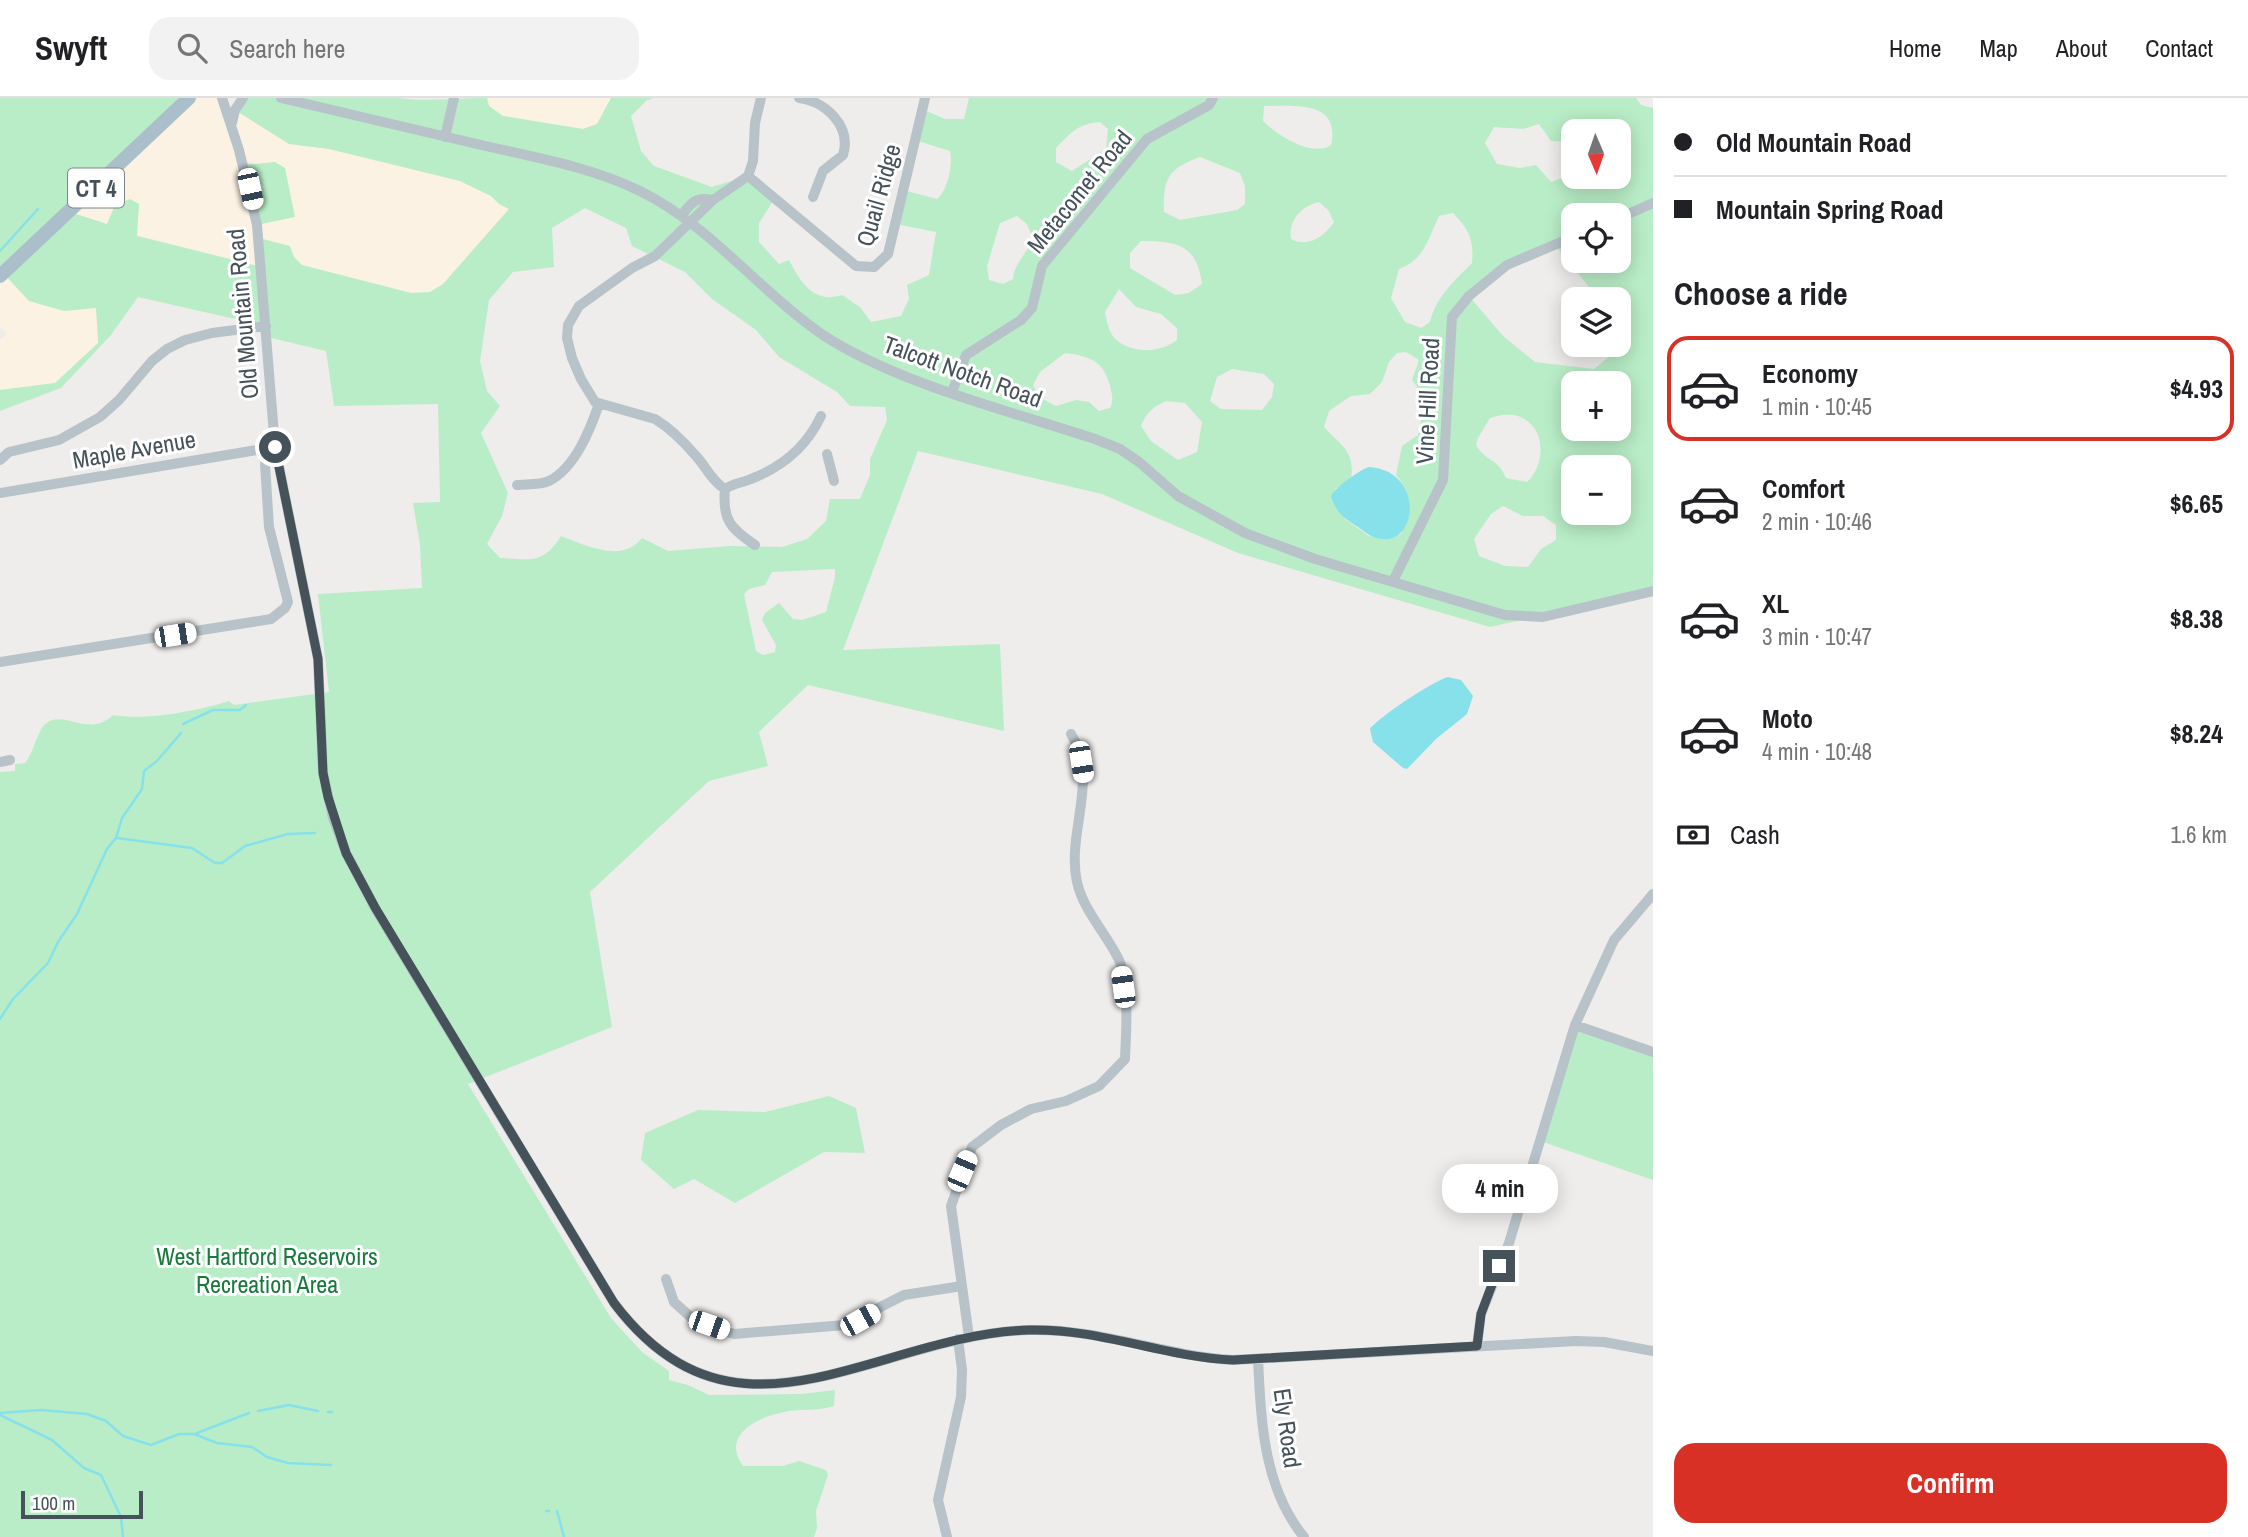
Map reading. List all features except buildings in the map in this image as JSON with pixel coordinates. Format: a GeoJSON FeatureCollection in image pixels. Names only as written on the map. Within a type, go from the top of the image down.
{"type":"FeatureCollection","features":[{"type":"Feature","properties":{"kind":"main road","name":"CT 4"},"geometry":{"type":"LineString","coordinates":[[0,276],[189,98]]}},
{"type":"Feature","properties":{"kind":"street","name":"Old Mountain Road"},"geometry":{"type":"LineString","coordinates":[[222,98],[232,126],[257,225],[275,447],[318,659],[323,773],[333,818],[346,853],[376,909],[614,1303],[630,1325],[657,1350],[681,1366],[714,1379],[750,1384],[797,1381],[963,1338],[1009,1331],[1054,1330],[1104,1337],[1192,1357],[1258,1359],[1584,1341],[1653,1351]]}},
{"type":"Feature","properties":{"kind":"street"},"geometry":{"type":"LineString","coordinates":[[232,126],[235,110],[243,98]]}},
{"type":"Feature","properties":{"kind":"street","name":"Talcott Notch Road"},"geometry":{"type":"LineString","coordinates":[[281,98],[591,171],[642,192],[686,218],[804,322],[827,337],[881,366],[1120,449],[1178,496],[1245,534],[1315,559],[1505,615],[1543,617],[1653,591]]}},
{"type":"Feature","properties":{"kind":"street"},"geometry":{"type":"LineString","coordinates":[[445,137],[454,98]]}},
{"type":"Feature","properties":{"kind":"street"},"geometry":{"type":"LineString","coordinates":[[725,489],[712,481],[698,458],[662,423],[599,404],[590,395],[572,358],[567,338],[568,325],[579,306],[632,268],[655,256],[686,218],[748,176],[753,161],[755,123],[761,100],[773,98]]}},
{"type":"Feature","properties":{"kind":"street"},"geometry":{"type":"LineString","coordinates":[[799,98],[821,104],[828,110],[842,129],[844,138],[843,155],[823,171],[813,197]]}},
{"type":"Feature","properties":{"kind":"street","name":"Quail Ridge"},"geometry":{"type":"LineString","coordinates":[[748,176],[856,266],[874,267],[888,254],[925,98]]}},
{"type":"Feature","properties":{"kind":"street","name":"Metacomet Road"},"geometry":{"type":"LineString","coordinates":[[952,392],[966,355],[1021,320],[1032,308],[1042,265],[1147,139],[1209,105],[1213,98]]}},
{"type":"Feature","properties":{"kind":"street"},"geometry":{"type":"LineString","coordinates":[[1631,213],[1653,203]]}},
{"type":"Feature","properties":{"kind":"street","name":"Vine Hill Road"},"geometry":{"type":"LineString","coordinates":[[1393,581],[1443,480],[1452,317],[1469,296],[1507,265],[1561,242]]}},
{"type":"Feature","properties":{"kind":"street"},"geometry":{"type":"LineString","coordinates":[[0,460],[9,452],[59,440],[100,417],[119,400],[152,361],[167,349],[185,340],[222,331],[266,326]]}},
{"type":"Feature","properties":{"kind":"street"},"geometry":{"type":"LineString","coordinates":[[516,485],[548,482],[555,477],[576,455],[589,432],[599,404]]}},
{"type":"Feature","properties":{"kind":"street"},"geometry":{"type":"LineString","coordinates":[[755,545],[728,522],[723,502],[725,489],[751,479],[788,459],[810,436],[821,416]]}},
{"type":"Feature","properties":{"kind":"street"},"geometry":{"type":"LineString","coordinates":[[0,662],[271,619],[279,614],[285,608],[287,594],[269,527],[265,464],[275,447]]}},
{"type":"Feature","properties":{"kind":"street","name":"Maple Avenue"},"geometry":{"type":"LineString","coordinates":[[0,493],[275,447]]}},
{"type":"Feature","properties":{"kind":"street"},"geometry":{"type":"LineString","coordinates":[[827,454],[834,481]]}},
{"type":"Feature","properties":{"kind":"street"},"geometry":{"type":"LineString","coordinates":[[947,1537],[939,1500],[961,1397],[963,1338],[962,1286],[951,1206],[972,1147],[1000,1125],[1031,1110],[1066,1101],[1099,1086],[1125,1059],[1127,1014],[1120,960],[1091,914],[1077,882],[1076,834],[1084,778],[1078,746],[1071,734]]}},
{"type":"Feature","properties":{"kind":"street"},"geometry":{"type":"LineString","coordinates":[[1477,1346],[1481,1314],[1508,1243],[1575,1025],[1614,940],[1653,894]]}},
{"type":"Feature","properties":{"kind":"street"},"geometry":{"type":"LineString","coordinates":[[1575,1025],[1653,1052]]}},
{"type":"Feature","properties":{"kind":"street"},"geometry":{"type":"LineString","coordinates":[[666,1279],[674,1302],[695,1321],[734,1334],[845,1325],[904,1295],[962,1286]]}},
{"type":"Feature","properties":{"kind":"street","name":"Ely Road"},"geometry":{"type":"LineString","coordinates":[[1258,1359],[1268,1461],[1283,1503],[1304,1537]]}},
{"type":"Feature","properties":{"kind":"shaded area"},"geometry":{"type":"Polygon","coordinates":[[[189,98],[222,98],[231,124],[235,110],[289,144],[329,149],[460,181],[491,196],[509,209],[443,284],[430,292],[411,293],[302,265],[294,257],[262,267],[136,235],[139,205],[115,205],[107,225],[70,212],[189,98]]]}},
{"type":"Feature","properties":{"kind":"shaded area"},"geometry":{"type":"Polygon","coordinates":[[[487,98],[611,98],[597,124],[583,129],[503,116],[489,106],[487,98]]]}},
{"type":"Feature","properties":{"kind":"shaded area"},"geometry":{"type":"Polygon","coordinates":[[[3,273],[64,311],[96,308],[98,343],[55,383],[0,390],[0,340],[7,334],[0,326],[0,276],[3,273]]]}},
{"type":"Feature","properties":{"kind":"green space","name":"West Hartford Reservoirs Recreation Area"},"geometry":{"type":"Polygon","coordinates":[[[0,98],[189,98],[70,212],[107,224],[115,205],[130,199],[139,204],[137,236],[262,267],[259,238],[290,246],[294,257],[302,265],[411,293],[430,292],[443,284],[509,209],[491,196],[460,181],[329,149],[289,144],[235,110],[243,98],[487,98],[489,106],[503,116],[583,129],[597,124],[611,98],[653,98],[646,101],[631,116],[641,151],[654,166],[712,187],[748,176],[775,198],[759,223],[759,242],[779,264],[789,260],[804,284],[816,294],[824,297],[842,295],[860,307],[871,322],[901,316],[909,299],[907,285],[929,275],[936,232],[896,224],[903,190],[937,199],[949,177],[950,151],[915,140],[922,109],[945,119],[964,119],[969,98],[1636,98],[1641,105],[1653,108],[1653,591],[1490,627],[1238,553],[1102,494],[918,451],[843,650],[1000,644],[1004,731],[808,685],[759,732],[768,766],[709,781],[590,892],[612,1027],[468,1084],[611,1318],[642,1352],[669,1371],[669,1380],[709,1395],[801,1394],[835,1390],[834,1406],[789,1411],[767,1417],[747,1428],[736,1444],[743,1466],[783,1466],[799,1461],[826,1470],[828,1475],[816,1511],[817,1528],[814,1537],[0,1537],[0,772],[15,771],[15,764],[25,763],[42,727],[53,720],[95,724],[104,722],[113,715],[156,716],[229,701],[234,705],[329,692],[318,594],[422,588],[420,545],[413,503],[440,502],[438,404],[334,406],[326,351],[267,337],[266,326],[138,297],[111,335],[61,388],[0,411],[0,390],[55,383],[98,343],[96,308],[64,311],[29,301],[3,273],[0,276],[0,98]],[[1264,106],[1263,121],[1305,147],[1314,149],[1331,145],[1332,130],[1329,120],[1312,109],[1301,106],[1264,106]],[[1100,122],[1071,133],[1056,148],[1056,162],[1072,171],[1106,149],[1108,129],[1100,122]],[[1200,157],[1174,171],[1167,183],[1164,212],[1180,220],[1237,210],[1245,204],[1245,186],[1240,173],[1200,157]],[[1319,202],[1307,207],[1294,220],[1291,239],[1309,242],[1325,232],[1334,222],[1328,210],[1319,202]],[[1561,203],[1561,252],[1555,245],[1507,265],[1469,296],[1503,336],[1535,362],[1594,369],[1609,357],[1631,357],[1631,287],[1589,287],[1578,273],[1631,273],[1631,203],[1561,203]],[[585,208],[552,228],[554,267],[513,272],[489,300],[480,361],[487,391],[500,406],[481,433],[508,493],[502,516],[487,544],[500,558],[528,559],[542,556],[549,552],[561,536],[592,547],[614,551],[634,546],[642,538],[668,551],[730,546],[782,547],[807,539],[826,521],[830,499],[860,499],[870,475],[870,459],[887,420],[885,407],[850,406],[837,392],[779,357],[756,330],[712,299],[685,272],[632,246],[626,228],[585,208]],[[1453,213],[1439,216],[1420,254],[1399,269],[1391,298],[1405,322],[1421,328],[1430,322],[1446,290],[1472,263],[1472,247],[1463,225],[1453,213]],[[1017,216],[1000,223],[987,266],[989,280],[1003,284],[1013,279],[1016,268],[1033,239],[1027,224],[1017,216]],[[1141,241],[1130,253],[1130,268],[1175,295],[1189,293],[1202,284],[1195,260],[1190,253],[1174,244],[1141,241]],[[1119,289],[1105,312],[1111,332],[1126,346],[1149,350],[1164,347],[1177,340],[1177,328],[1161,314],[1136,307],[1119,289]],[[1406,352],[1397,353],[1389,362],[1382,382],[1370,394],[1351,396],[1329,411],[1324,427],[1346,450],[1351,463],[1351,481],[1335,489],[1345,519],[1369,536],[1384,539],[1401,534],[1409,511],[1406,489],[1396,475],[1402,446],[1418,435],[1420,428],[1419,392],[1412,380],[1419,360],[1406,352]],[[1065,353],[1040,372],[1033,385],[1039,397],[1056,406],[1076,400],[1089,402],[1099,411],[1110,408],[1112,400],[1107,378],[1100,365],[1082,356],[1065,353]],[[1232,369],[1217,377],[1210,401],[1221,409],[1262,410],[1272,397],[1274,384],[1264,374],[1232,369]],[[1166,401],[1145,417],[1141,426],[1151,441],[1178,460],[1197,452],[1202,422],[1185,403],[1166,401]],[[1512,415],[1490,418],[1476,445],[1499,467],[1506,478],[1527,482],[1533,475],[1540,456],[1539,437],[1527,421],[1512,415]],[[1503,506],[1491,514],[1474,539],[1479,556],[1505,566],[1528,567],[1541,549],[1556,540],[1556,525],[1543,516],[1523,516],[1503,506]],[[835,569],[772,572],[765,585],[749,589],[744,594],[756,651],[763,655],[775,652],[776,645],[762,620],[765,613],[779,603],[793,619],[802,620],[826,612],[835,569]]]}},
{"type":"Feature","properties":{"kind":"green space"},"geometry":{"type":"Polygon","coordinates":[[[275,162],[285,168],[295,217],[257,225],[243,165],[275,162]]]}},
{"type":"Feature","properties":{"kind":"green space"},"geometry":{"type":"Polygon","coordinates":[[[1575,1025],[1653,1052],[1653,1180],[1540,1141],[1575,1025]]]}},
{"type":"Feature","properties":{"kind":"green space"},"geometry":{"type":"Polygon","coordinates":[[[829,1096],[856,1108],[865,1153],[824,1152],[735,1203],[694,1179],[674,1189],[641,1160],[645,1133],[698,1110],[765,1112],[829,1096]]]}},
{"type":"Feature","properties":{"kind":"water"},"geometry":{"type":"Polygon","coordinates":[[[1369,467],[1388,472],[1401,482],[1408,496],[1410,511],[1399,535],[1387,539],[1371,536],[1345,518],[1335,507],[1331,496],[1348,480],[1369,467]]]}},
{"type":"Feature","properties":{"kind":"water"},"geometry":{"type":"Polygon","coordinates":[[[1448,677],[1461,680],[1473,696],[1467,714],[1436,739],[1407,769],[1403,768],[1373,742],[1370,729],[1407,700],[1448,677]]]}},
{"type":"Feature","properties":{"kind":"waterway"},"geometry":{"type":"LineString","coordinates":[[0,251],[38,209]]}},
{"type":"Feature","properties":{"kind":"waterway"},"geometry":{"type":"LineString","coordinates":[[183,724],[213,710],[240,710],[246,705]]}},
{"type":"Feature","properties":{"kind":"waterway"},"geometry":{"type":"LineString","coordinates":[[0,1019],[13,999],[48,963],[77,914],[107,849],[116,838],[122,818],[142,789],[144,771],[157,761],[181,733]]}},
{"type":"Feature","properties":{"kind":"waterway"},"geometry":{"type":"LineString","coordinates":[[117,838],[192,848],[215,863],[222,863],[245,846],[288,834],[315,833]]}},
{"type":"Feature","properties":{"kind":"waterway"},"geometry":{"type":"LineString","coordinates":[[258,1411],[289,1405],[318,1411]]}},
{"type":"Feature","properties":{"kind":"waterway"},"geometry":{"type":"LineString","coordinates":[[0,1413],[41,1410],[87,1414],[106,1421],[123,1436],[151,1445],[179,1434],[194,1434],[217,1443],[252,1447],[267,1457],[288,1463],[331,1465]]}},
{"type":"Feature","properties":{"kind":"waterway"},"geometry":{"type":"LineString","coordinates":[[197,1433],[249,1413]]}},
{"type":"Feature","properties":{"kind":"waterway"},"geometry":{"type":"LineString","coordinates":[[0,1415],[52,1440],[84,1468],[101,1475],[121,1517],[123,1537]]}},
{"type":"Feature","properties":{"kind":"waterway"},"geometry":{"type":"LineString","coordinates":[[557,1511],[564,1537]]}},
{"type":"Feature","properties":{"kind":"route"},"geometry":{"type":"LineString","coordinates":[[275,447],[318,659],[323,773],[333,818],[346,853],[376,909],[614,1303],[630,1325],[666,1357],[714,1379],[732,1383],[774,1384],[839,1372],[962,1338],[1009,1331],[1054,1330],[1080,1333],[1192,1357],[1233,1360],[1477,1346],[1481,1314],[1499,1266]]}}]}
